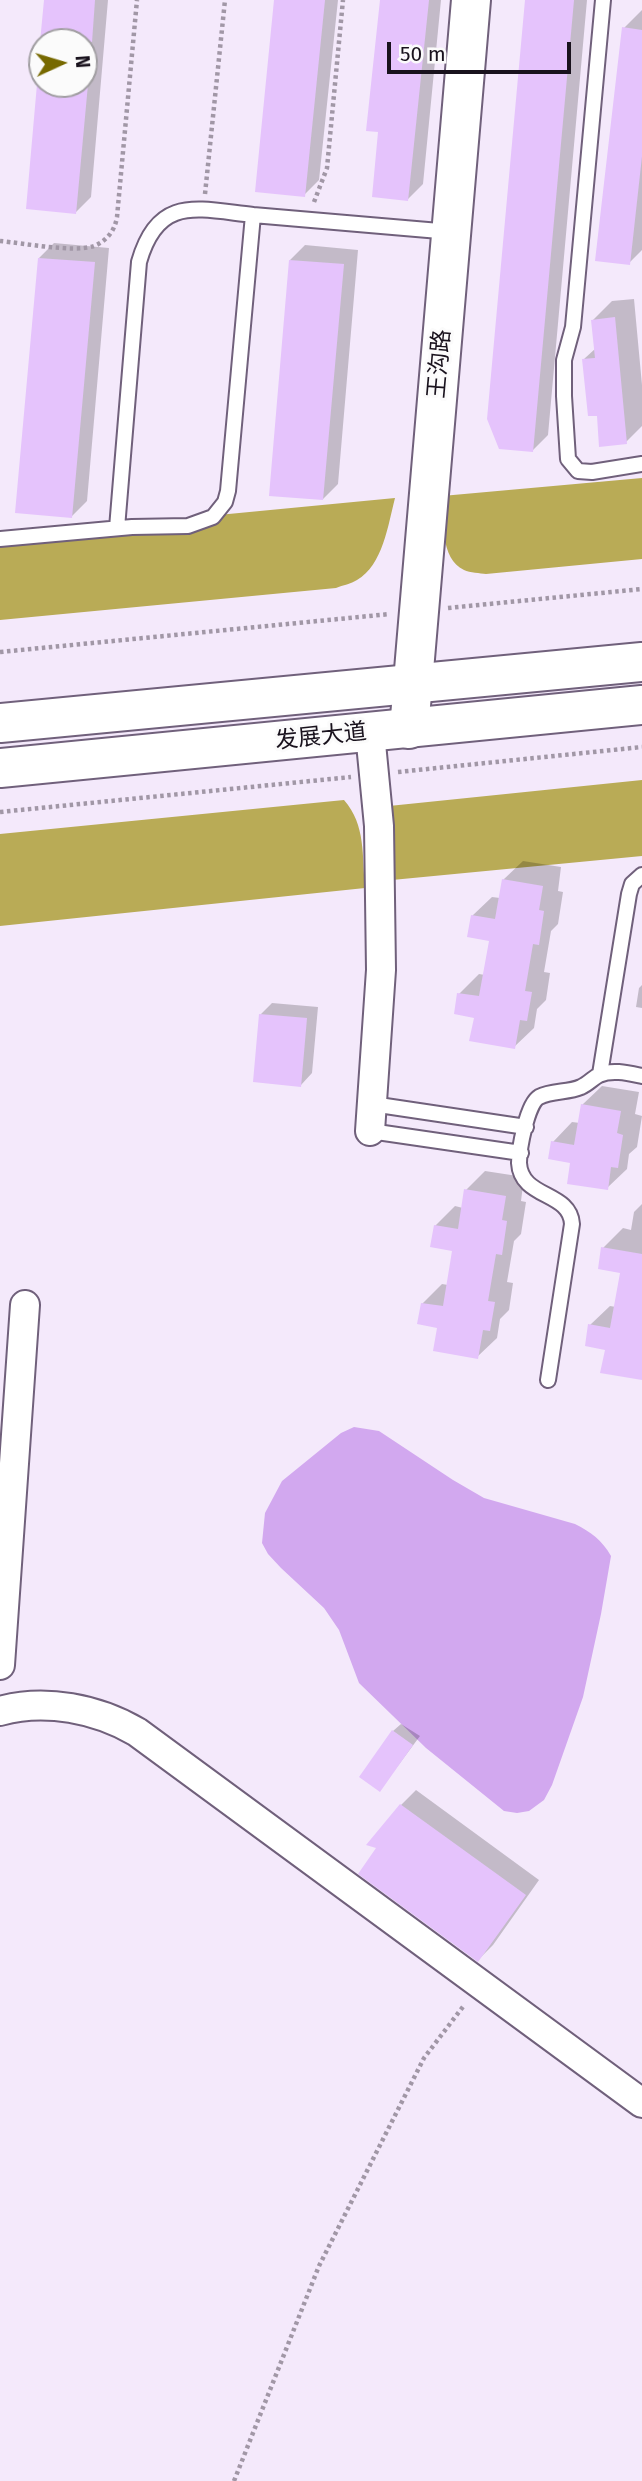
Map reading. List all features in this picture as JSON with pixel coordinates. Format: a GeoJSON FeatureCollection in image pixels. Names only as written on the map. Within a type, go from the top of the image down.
{"type":"FeatureCollection","features":[{"type":"Feature","properties":{"kind":"main road","name":"王沟路"},"geometry":{"type":"LineString","coordinates":[[409,729],[471,0]]}},
{"type":"Feature","properties":{"kind":"main road","name":"发展大道"},"geometry":{"type":"LineString","coordinates":[[0,723],[642,662]]}},
{"type":"Feature","properties":{"kind":"main road","name":"发展大道"},"geometry":{"type":"LineString","coordinates":[[0,768],[642,705]]}},
{"type":"Feature","properties":{"kind":"street"},"geometry":{"type":"LineString","coordinates":[[370,733],[379,826],[381,970],[371,1118]]}},
{"type":"Feature","properties":{"kind":"street"},"geometry":{"type":"LineString","coordinates":[[0,1665],[25,1306]]}},
{"type":"Feature","properties":{"kind":"street"},"geometry":{"type":"LineString","coordinates":[[0,1711],[14,1707],[41,1706],[84,1710],[126,1725],[642,2104]]}},
{"type":"Feature","properties":{"kind":"lane"},"geometry":{"type":"LineString","coordinates":[[603,0],[573,327],[564,360],[566,440],[569,459],[578,471],[592,472],[642,464]]}},
{"type":"Feature","properties":{"kind":"lane"},"geometry":{"type":"LineString","coordinates":[[117,528],[139,262],[144,243],[168,215],[180,210],[204,209],[451,232]]}},
{"type":"Feature","properties":{"kind":"lane"},"geometry":{"type":"LineString","coordinates":[[0,539],[117,528],[188,526],[213,517],[225,502],[253,215]]}},
{"type":"Feature","properties":{"kind":"lane"},"geometry":{"type":"LineString","coordinates":[[600,1074],[629,894],[632,884],[642,875]]}},
{"type":"Feature","properties":{"kind":"lane"},"geometry":{"type":"LineString","coordinates":[[548,1380],[572,1215],[557,1199],[538,1192],[522,1174],[519,1163],[532,1103],[540,1097],[580,1088],[600,1074],[611,1072],[642,1076]]}},
{"type":"Feature","properties":{"kind":"lane"},"geometry":{"type":"LineString","coordinates":[[371,1118],[526,1127]]}},
{"type":"Feature","properties":{"kind":"lane"},"geometry":{"type":"LineString","coordinates":[[371,1118],[521,1153]]}},
{"type":"Feature","properties":{"kind":"path"},"geometry":{"type":"LineString","coordinates":[[0,241],[79,248],[94,246],[112,232],[117,217],[137,0]]}},
{"type":"Feature","properties":{"kind":"path"},"geometry":{"type":"LineString","coordinates":[[204,209],[225,0]]}},
{"type":"Feature","properties":{"kind":"path"},"geometry":{"type":"LineString","coordinates":[[311,220],[314,202],[327,168],[343,0]]}},
{"type":"Feature","properties":{"kind":"path"},"geometry":{"type":"LineString","coordinates":[[0,652],[642,589]]}},
{"type":"Feature","properties":{"kind":"path"},"geometry":{"type":"LineString","coordinates":[[0,813],[642,747]]}},
{"type":"Feature","properties":{"kind":"path"},"geometry":{"type":"LineString","coordinates":[[234,2481],[319,2266],[424,2058],[480,1984]]}},
{"type":"Feature","properties":{"kind":"shaded area"},"geometry":{"type":"Polygon","coordinates":[[[642,478],[642,559],[486,574],[464,570],[456,565],[447,548],[442,496],[642,478]]]}},
{"type":"Feature","properties":{"kind":"shaded area"},"geometry":{"type":"Polygon","coordinates":[[[395,498],[387,532],[373,565],[357,580],[336,588],[0,620],[0,536],[395,498]]]}},
{"type":"Feature","properties":{"kind":"shaded area"},"geometry":{"type":"Polygon","coordinates":[[[642,780],[642,856],[392,880],[389,806],[642,780]]]}},
{"type":"Feature","properties":{"kind":"shaded area"},"geometry":{"type":"Polygon","coordinates":[[[344,800],[360,830],[365,888],[0,926],[0,834],[344,800]]]}},
{"type":"Feature","properties":{"kind":"shaded area"},"geometry":{"type":"Polygon","coordinates":[[[354,1427],[379,1431],[484,1498],[575,1524],[596,1537],[611,1556],[583,1697],[552,1785],[544,1800],[529,1811],[504,1811],[426,1748],[359,1683],[339,1630],[324,1608],[281,1568],[262,1543],[265,1513],[282,1481],[341,1433],[354,1427]]]}},
{"type":"Feature","properties":{"kind":"building"},"geometry":{"type":"Polygon","coordinates":[[[44,0],[95,0],[93,28],[41,28],[44,0]]]}},
{"type":"Feature","properties":{"kind":"building"},"geometry":{"type":"Polygon","coordinates":[[[274,0],[325,0],[305,197],[255,192],[274,0]]]}},
{"type":"Feature","properties":{"kind":"building"},"geometry":{"type":"Polygon","coordinates":[[[380,0],[429,0],[408,201],[372,197],[378,132],[366,131],[380,0]]]}},
{"type":"Feature","properties":{"kind":"building"},"geometry":{"type":"Polygon","coordinates":[[[525,0],[574,0],[533,452],[499,449],[487,419],[525,0]]]}},
{"type":"Feature","properties":{"kind":"building"},"geometry":{"type":"Polygon","coordinates":[[[622,27],[642,30],[642,156],[630,265],[595,261],[622,27]]]}},
{"type":"Feature","properties":{"kind":"building"},"geometry":{"type":"Polygon","coordinates":[[[36,98],[87,98],[76,214],[26,209],[36,98]]]}},
{"type":"Feature","properties":{"kind":"building"},"geometry":{"type":"Polygon","coordinates":[[[38,258],[95,262],[72,518],[15,513],[38,258]]]}},
{"type":"Feature","properties":{"kind":"building"},"geometry":{"type":"Polygon","coordinates":[[[289,260],[344,264],[323,500],[269,496],[289,260]]]}},
{"type":"Feature","properties":{"kind":"building"},"geometry":{"type":"Polygon","coordinates":[[[615,317],[627,444],[599,447],[597,416],[588,416],[582,359],[595,358],[591,320],[615,317]]]}},
{"type":"Feature","properties":{"kind":"building"},"geometry":{"type":"Polygon","coordinates":[[[502,879],[543,886],[539,910],[544,911],[539,945],[533,944],[525,991],[532,992],[527,1021],[520,1020],[515,1049],[469,1041],[474,1018],[454,1014],[457,993],[479,996],[489,941],[467,937],[471,915],[495,919],[502,879]]]}},
{"type":"Feature","properties":{"kind":"building"},"geometry":{"type":"Polygon","coordinates":[[[259,1014],[307,1018],[301,1087],[253,1082],[259,1014]]]}},
{"type":"Feature","properties":{"kind":"building"},"geometry":{"type":"Polygon","coordinates":[[[581,1104],[621,1111],[617,1133],[623,1135],[618,1168],[611,1167],[608,1190],[567,1184],[570,1163],[548,1159],[551,1141],[574,1145],[581,1104]]]}},
{"type":"Feature","properties":{"kind":"building"},"geometry":{"type":"Polygon","coordinates":[[[464,1189],[506,1196],[502,1220],[507,1221],[502,1255],[496,1254],[488,1301],[495,1302],[490,1331],[483,1330],[478,1359],[433,1351],[437,1328],[417,1324],[421,1303],[443,1306],[452,1251],[430,1247],[434,1225],[458,1229],[464,1189]]]}},
{"type":"Feature","properties":{"kind":"building"},"geometry":{"type":"Polygon","coordinates":[[[601,1247],[642,1254],[642,1380],[600,1373],[605,1350],[585,1346],[588,1324],[610,1328],[620,1273],[598,1269],[601,1247]]]}},
{"type":"Feature","properties":{"kind":"building"},"geometry":{"type":"Polygon","coordinates":[[[392,1730],[413,1745],[380,1792],[359,1777],[392,1730]]]}},
{"type":"Feature","properties":{"kind":"building"},"geometry":{"type":"Polygon","coordinates":[[[400,1804],[526,1895],[478,1962],[358,1874],[376,1848],[366,1845],[400,1804]]]}}]}
